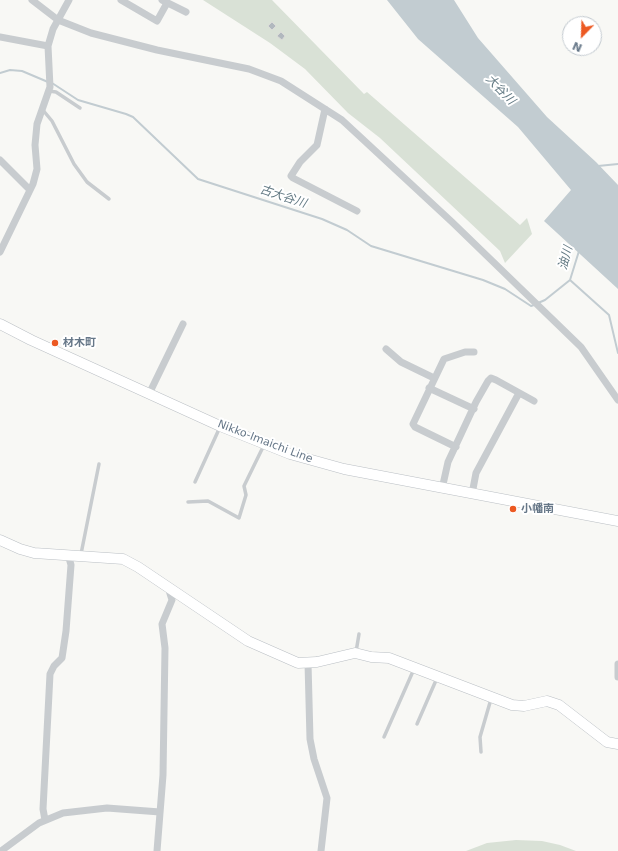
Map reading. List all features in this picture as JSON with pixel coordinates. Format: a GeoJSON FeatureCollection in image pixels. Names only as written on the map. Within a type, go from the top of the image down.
{"type":"FeatureCollection","features":[{"type":"Feature","properties":{"kind":"street"},"geometry":{"type":"LineString","coordinates":[[32,0],[58,20],[91,33],[129,44],[249,69],[281,81],[325,109],[353,129],[542,308],[581,347],[618,400]]}},
{"type":"Feature","properties":{"kind":"street"},"geometry":{"type":"LineString","coordinates":[[0,252],[30,190],[37,169],[35,145],[37,124],[50,89],[51,79],[48,46],[53,29],[69,0]]}},
{"type":"Feature","properties":{"kind":"street"},"geometry":{"type":"LineString","coordinates":[[121,0],[157,21],[164,2],[186,12]]}},
{"type":"Feature","properties":{"kind":"street"},"geometry":{"type":"LineString","coordinates":[[0,37],[48,46]]}},
{"type":"Feature","properties":{"kind":"street"},"geometry":{"type":"LineString","coordinates":[[325,109],[317,144],[311,153],[300,162],[291,176],[358,211]]}},
{"type":"Feature","properties":{"kind":"street"},"geometry":{"type":"LineString","coordinates":[[0,160],[30,190]]}},
{"type":"Feature","properties":{"kind":"street","name":"Nikko-Imaichi Line"},"geometry":{"type":"LineString","coordinates":[[0,324],[220,426],[290,454],[344,469],[442,489],[618,521]]}},
{"type":"Feature","properties":{"kind":"street"},"geometry":{"type":"LineString","coordinates":[[149,394],[182,324]]}},
{"type":"Feature","properties":{"kind":"street"},"geometry":{"type":"LineString","coordinates":[[386,349],[401,362],[434,378]]}},
{"type":"Feature","properties":{"kind":"street"},"geometry":{"type":"LineString","coordinates":[[456,447],[415,427],[413,424],[444,359],[465,352],[474,352]]}},
{"type":"Feature","properties":{"kind":"street"},"geometry":{"type":"LineString","coordinates":[[442,489],[448,462],[476,402],[491,378],[534,401]]}},
{"type":"Feature","properties":{"kind":"street"},"geometry":{"type":"LineString","coordinates":[[429,388],[474,409]]}},
{"type":"Feature","properties":{"kind":"street"},"geometry":{"type":"LineString","coordinates":[[472,494],[476,474],[520,393]]}},
{"type":"Feature","properties":{"kind":"street"},"geometry":{"type":"LineString","coordinates":[[0,540],[20,549],[34,553],[68,554],[123,559],[168,587],[248,641],[298,663],[317,662],[355,653],[371,657],[389,658],[491,699],[512,705],[524,706],[547,701],[559,705],[607,742],[618,744]]}},
{"type":"Feature","properties":{"kind":"street"},"geometry":{"type":"LineString","coordinates":[[45,820],[43,809],[50,674],[54,666],[62,658],[66,631],[71,565],[68,554]]}},
{"type":"Feature","properties":{"kind":"street"},"geometry":{"type":"LineString","coordinates":[[157,851],[163,774],[164,648],[162,624],[172,600],[168,587]]}},
{"type":"Feature","properties":{"kind":"street"},"geometry":{"type":"LineString","coordinates":[[308,663],[310,739],[327,798],[321,851]]}},
{"type":"Feature","properties":{"kind":"street"},"geometry":{"type":"LineString","coordinates":[[0,851],[45,820],[63,813],[107,808],[160,812]]}},
{"type":"Feature","properties":{"kind":"lane"},"geometry":{"type":"LineString","coordinates":[[50,89],[80,108]]}},
{"type":"Feature","properties":{"kind":"lane"},"geometry":{"type":"LineString","coordinates":[[42,109],[52,121],[74,164],[87,182],[109,199]]}},
{"type":"Feature","properties":{"kind":"lane"},"geometry":{"type":"LineString","coordinates":[[195,482],[220,426]]}},
{"type":"Feature","properties":{"kind":"lane"},"geometry":{"type":"LineString","coordinates":[[188,502],[208,501],[239,518],[246,495],[244,486],[265,444]]}},
{"type":"Feature","properties":{"kind":"lane"},"geometry":{"type":"LineString","coordinates":[[80,555],[99,464]]}},
{"type":"Feature","properties":{"kind":"lane"},"geometry":{"type":"LineString","coordinates":[[355,653],[359,634]]}},
{"type":"Feature","properties":{"kind":"lane"},"geometry":{"type":"LineString","coordinates":[[384,737],[414,668]]}},
{"type":"Feature","properties":{"kind":"lane"},"geometry":{"type":"LineString","coordinates":[[417,724],[437,677]]}},
{"type":"Feature","properties":{"kind":"lane"},"geometry":{"type":"LineString","coordinates":[[481,752],[480,737],[491,699]]}},
{"type":"Feature","properties":{"kind":"shaded area"},"geometry":{"type":"Polygon","coordinates":[[[203,0],[272,0],[364,94],[367,92],[520,225],[527,218],[532,234],[505,263],[500,251],[380,138],[348,113],[305,69],[270,43],[203,0]]]}},
{"type":"Feature","properties":{"kind":"shaded area"},"geometry":{"type":"Polygon","coordinates":[[[516,840],[542,841],[560,845],[576,851],[466,851],[487,843],[516,840]]]}},
{"type":"Feature","properties":{"kind":"water","name":"大谷川"},"geometry":{"type":"Polygon","coordinates":[[[387,0],[454,0],[478,38],[547,117],[596,162],[618,185],[618,289],[544,221],[571,190],[518,127],[418,39],[387,0]]]}},
{"type":"Feature","properties":{"kind":"building"},"geometry":{"type":"Polygon","coordinates":[[[272,22],[276,26],[272,30],[268,26],[272,22]]]}},
{"type":"Feature","properties":{"kind":"building"},"geometry":{"type":"Polygon","coordinates":[[[281,32],[285,36],[282,40],[277,36],[281,32]]]}},
{"type":"Feature","properties":{"kind":"waterway","name":"古大谷川"},"geometry":{"type":"LineString","coordinates":[[0,73],[10,70],[22,71],[48,82]]}},
{"type":"Feature","properties":{"kind":"waterway","name":"古大谷川"},"geometry":{"type":"LineString","coordinates":[[52,83],[78,100],[133,117],[198,179],[322,219],[347,230],[371,246],[483,280],[505,289],[531,306],[534,305]]}},
{"type":"Feature","properties":{"kind":"waterway"},"geometry":{"type":"LineString","coordinates":[[598,166],[618,164]]}},
{"type":"Feature","properties":{"kind":"waterway","name":"油川"},"geometry":{"type":"LineString","coordinates":[[570,280],[579,251]]}},
{"type":"Feature","properties":{"kind":"waterway","name":"油川"},"geometry":{"type":"LineString","coordinates":[[570,280],[609,315],[618,353]]}},
{"type":"Feature","properties":{"kind":"waterway","name":"古大谷川"},"geometry":{"type":"LineString","coordinates":[[538,303],[545,300],[570,280]]}},
{"type":"Feature","properties":{"kind":"place","name":"材木町"},"geometry":{"type":"Point","coordinates":[55,343]}},
{"type":"Feature","properties":{"kind":"place","name":"小幡南"},"geometry":{"type":"Point","coordinates":[513,509]}}]}
